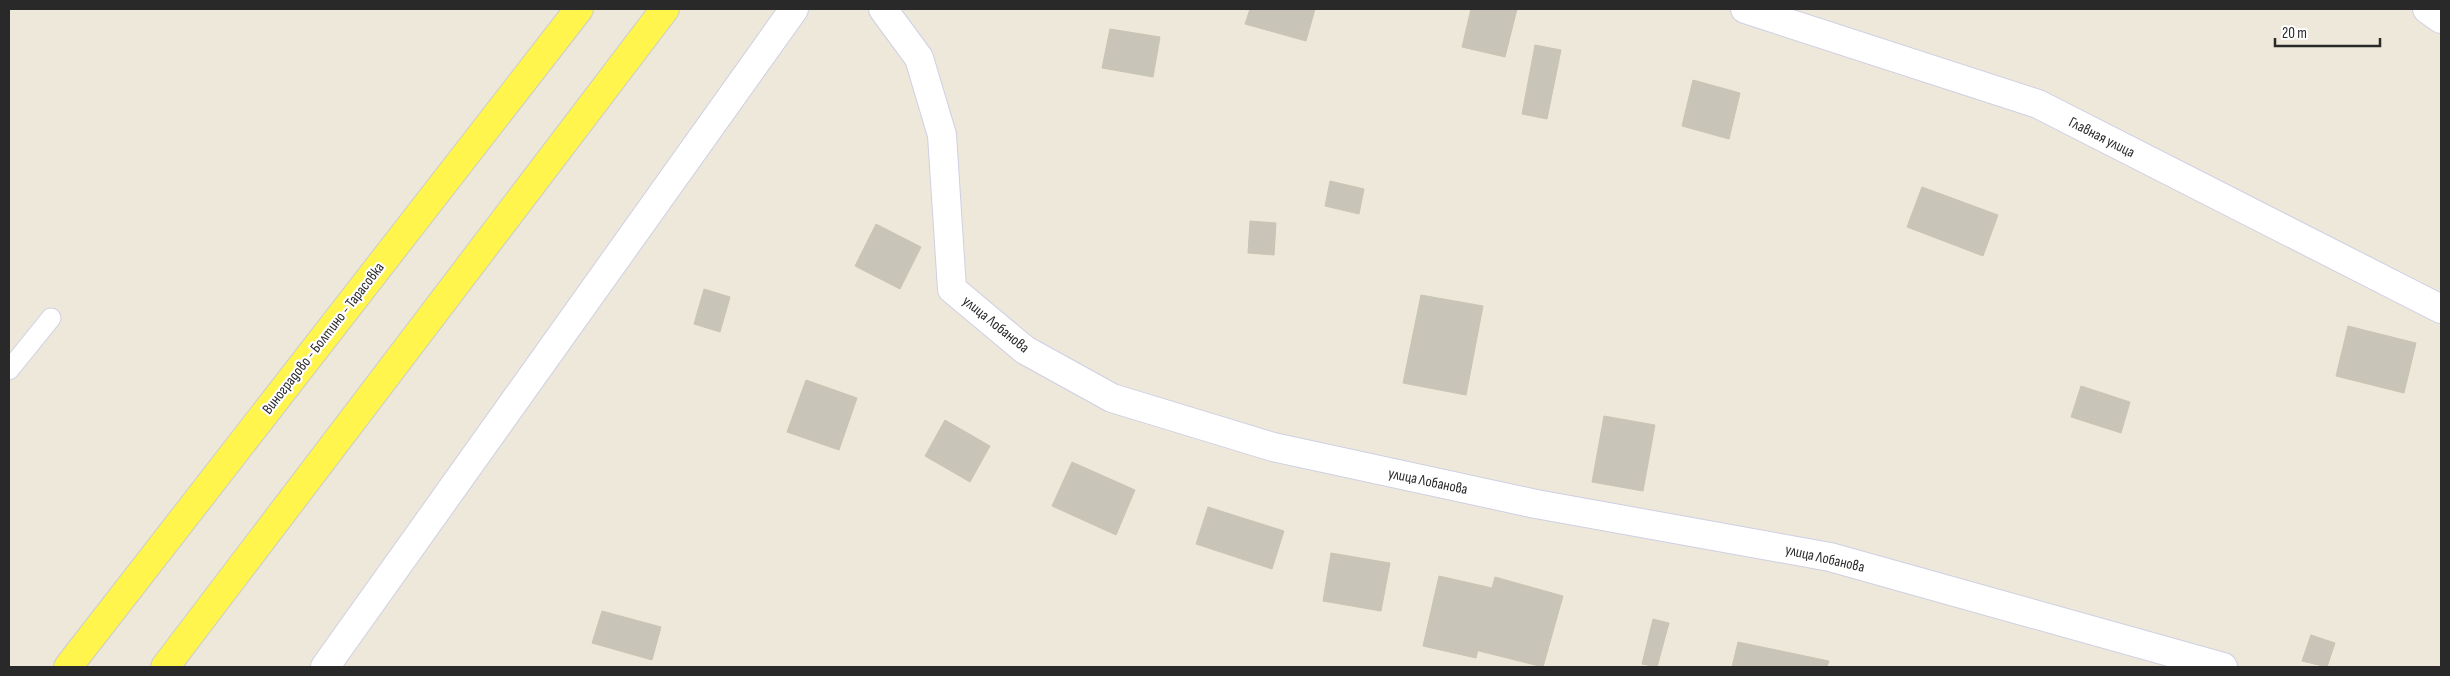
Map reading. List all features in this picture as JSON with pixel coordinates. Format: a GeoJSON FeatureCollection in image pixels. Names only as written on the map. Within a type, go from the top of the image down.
{"type":"FeatureCollection","features":[{"type":"Feature","properties":{"kind":"main road","name":"Виноградово - Болтино - Тарасовка"},"geometry":{"type":"LineString","coordinates":[[68,667],[578,9]]}},
{"type":"Feature","properties":{"kind":"main road"},"geometry":{"type":"LineString","coordinates":[[165,667],[666,9]]}},
{"type":"Feature","properties":{"kind":"street"},"geometry":{"type":"LineString","coordinates":[[325,667],[794,9]]}},
{"type":"Feature","properties":{"kind":"street","name":"улица Лобанова"},"geometry":{"type":"LineString","coordinates":[[883,9],[919,58],[942,134],[952,289],[1025,350],[1112,398],[1273,447],[1536,504],[1830,557],[2222,667]]}},
{"type":"Feature","properties":{"kind":"street","name":"Главная улица"},"geometry":{"type":"LineString","coordinates":[[1745,9],[2038,104],[2441,309]]}},
{"type":"Feature","properties":{"kind":"street"},"geometry":{"type":"LineString","coordinates":[[2428,9],[2441,19]]}},
{"type":"Feature","properties":{"kind":"lane"},"geometry":{"type":"LineString","coordinates":[[9,370],[51,318]]}},
{"type":"Feature","properties":{"kind":"building"},"geometry":{"type":"Polygon","coordinates":[[[1250,9],[1315,9],[1306,41],[1245,24],[1250,9]]]}},
{"type":"Feature","properties":{"kind":"building"},"geometry":{"type":"Polygon","coordinates":[[[1471,9],[1517,9],[1505,57],[1462,47],[1471,9]]]}},
{"type":"Feature","properties":{"kind":"building"},"geometry":{"type":"Polygon","coordinates":[[[1110,29],[1160,37],[1153,77],[1102,68],[1110,29]]]}},
{"type":"Feature","properties":{"kind":"building"},"geometry":{"type":"Polygon","coordinates":[[[1535,45],[1561,50],[1547,119],[1522,114],[1535,45]]]}},
{"type":"Feature","properties":{"kind":"building"},"geometry":{"type":"Polygon","coordinates":[[[1693,80],[1740,93],[1729,139],[1682,126],[1693,80]]]}},
{"type":"Feature","properties":{"kind":"building"},"geometry":{"type":"Polygon","coordinates":[[[1330,181],[1364,189],[1359,214],[1325,206],[1330,181]]]}},
{"type":"Feature","properties":{"kind":"building"},"geometry":{"type":"Polygon","coordinates":[[[1922,187],[1998,215],[1983,256],[1907,227],[1922,187]]]}},
{"type":"Feature","properties":{"kind":"building"},"geometry":{"type":"Polygon","coordinates":[[[1250,221],[1276,223],[1274,255],[1248,253],[1250,221]]]}},
{"type":"Feature","properties":{"kind":"building"},"geometry":{"type":"Polygon","coordinates":[[[876,224],[921,247],[900,289],[855,266],[876,224]]]}},
{"type":"Feature","properties":{"kind":"building"},"geometry":{"type":"Polygon","coordinates":[[[704,289],[730,297],[720,332],[694,324],[704,289]]]}},
{"type":"Feature","properties":{"kind":"building"},"geometry":{"type":"Polygon","coordinates":[[[1421,295],[1483,306],[1466,395],[1403,383],[1421,295]]]}},
{"type":"Feature","properties":{"kind":"building"},"geometry":{"type":"Polygon","coordinates":[[[2348,326],[2416,343],[2404,393],[2336,376],[2348,326]]]}},
{"type":"Feature","properties":{"kind":"building"},"geometry":{"type":"Polygon","coordinates":[[[806,380],[857,398],[839,450],[787,432],[806,380]]]}},
{"type":"Feature","properties":{"kind":"building"},"geometry":{"type":"Polygon","coordinates":[[[2081,386],[2130,402],[2121,433],[2071,417],[2081,386]]]}},
{"type":"Feature","properties":{"kind":"building"},"geometry":{"type":"Polygon","coordinates":[[[1604,416],[1655,425],[1643,491],[1592,482],[1604,416]]]}},
{"type":"Feature","properties":{"kind":"building"},"geometry":{"type":"Polygon","coordinates":[[[945,420],[990,446],[970,482],[925,456],[945,420]]]}},
{"type":"Feature","properties":{"kind":"building"},"geometry":{"type":"Polygon","coordinates":[[[1072,462],[1135,490],[1116,535],[1052,506],[1072,462]]]}},
{"type":"Feature","properties":{"kind":"building"},"geometry":{"type":"Polygon","coordinates":[[[1208,507],[1284,531],[1272,569],[1196,544],[1208,507]]]}},
{"type":"Feature","properties":{"kind":"building"},"geometry":{"type":"Polygon","coordinates":[[[1331,553],[1390,563],[1381,611],[1323,601],[1331,553]]]}},
{"type":"Feature","properties":{"kind":"building"},"geometry":{"type":"Polygon","coordinates":[[[1439,576],[1492,588],[1476,658],[1423,646],[1439,576]]]}},
{"type":"Feature","properties":{"kind":"building"},"geometry":{"type":"Polygon","coordinates":[[[1495,577],[1563,596],[1543,667],[1475,650],[1495,577]]]}},
{"type":"Feature","properties":{"kind":"building"},"geometry":{"type":"Polygon","coordinates":[[[602,611],[661,627],[652,660],[592,643],[602,611]]]}},
{"type":"Feature","properties":{"kind":"building"},"geometry":{"type":"Polygon","coordinates":[[[1653,619],[1669,623],[1657,667],[1642,664],[1653,619]]]}},
{"type":"Feature","properties":{"kind":"building"},"geometry":{"type":"Polygon","coordinates":[[[2311,635],[2335,643],[2327,667],[2302,661],[2311,635]]]}},
{"type":"Feature","properties":{"kind":"building"},"geometry":{"type":"Polygon","coordinates":[[[1738,642],[1829,661],[1827,667],[1732,667],[1738,642]]]}}]}
